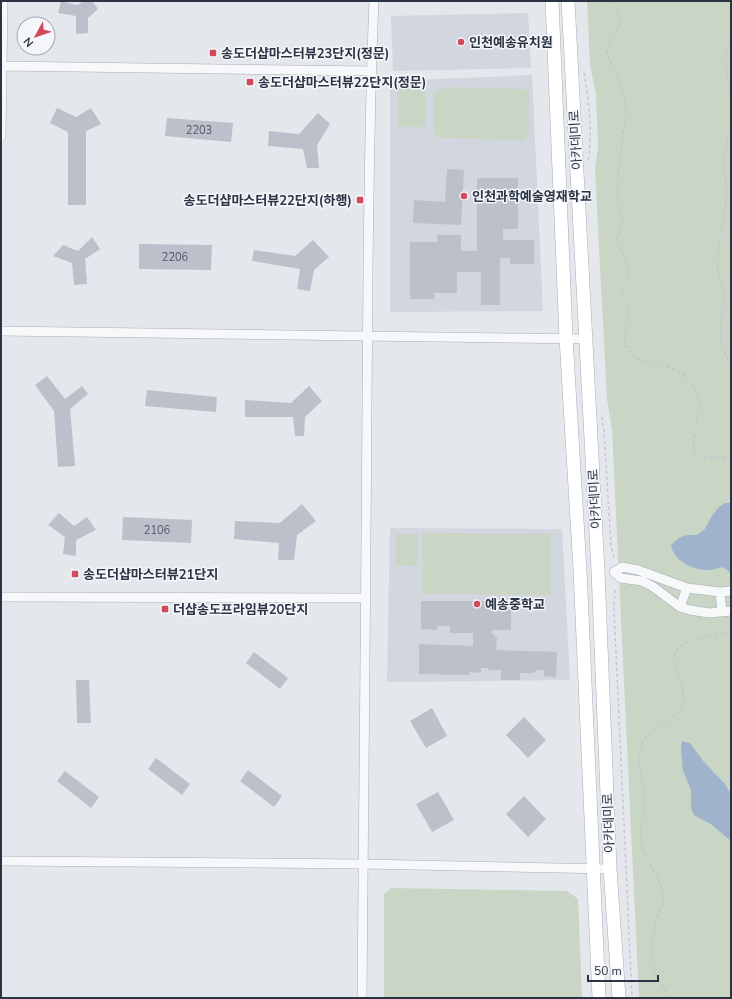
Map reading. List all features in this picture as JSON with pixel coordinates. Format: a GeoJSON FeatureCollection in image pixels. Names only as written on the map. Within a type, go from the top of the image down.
{"type":"FeatureCollection","features":[{"type":"Feature","properties":{"kind":"main road","name":"아카데미로"},"geometry":{"type":"LineString","coordinates":[[552,1],[566,338],[580,570],[599,998]]}},
{"type":"Feature","properties":{"kind":"main road","name":"아카데미로"},"geometry":{"type":"LineString","coordinates":[[568,1],[598,571],[610,869],[619,998]]}},
{"type":"Feature","properties":{"kind":"street"},"geometry":{"type":"LineString","coordinates":[[1,137],[3,1]]}},
{"type":"Feature","properties":{"kind":"street"},"geometry":{"type":"LineString","coordinates":[[362,998],[367,336],[371,71],[374,1]]}},
{"type":"Feature","properties":{"kind":"street"},"geometry":{"type":"LineString","coordinates":[[1,66],[371,71]]}},
{"type":"Feature","properties":{"kind":"street"},"geometry":{"type":"LineString","coordinates":[[1,331],[586,338]]}},
{"type":"Feature","properties":{"kind":"street"},"geometry":{"type":"LineString","coordinates":[[720,592],[726,611],[698,611],[680,607],[652,586],[642,582],[621,578],[614,572],[622,567],[638,570],[687,588],[720,592],[731,591]]}},
{"type":"Feature","properties":{"kind":"street"},"geometry":{"type":"LineString","coordinates":[[680,607],[687,588]]}},
{"type":"Feature","properties":{"kind":"street"},"geometry":{"type":"LineString","coordinates":[[1,596],[365,598]]}},
{"type":"Feature","properties":{"kind":"street"},"geometry":{"type":"LineString","coordinates":[[1,862],[364,864],[610,869]]}},
{"type":"Feature","properties":{"kind":"path"},"geometry":{"type":"LineString","coordinates":[[614,1],[619,16],[620,25],[608,44],[607,54],[622,88],[627,114],[618,176],[618,199],[622,222],[617,236],[617,241],[629,270],[621,293],[628,309],[624,342],[635,358],[674,370],[684,375],[694,388],[700,402],[693,448],[696,454],[720,458],[731,457]]}},
{"type":"Feature","properties":{"kind":"path"},"geometry":{"type":"LineString","coordinates":[[731,34],[725,57],[731,104]]}},
{"type":"Feature","properties":{"kind":"path"},"geometry":{"type":"LineString","coordinates":[[731,128],[725,152],[724,166],[727,194],[717,268],[724,293],[720,343],[731,368]]}},
{"type":"Feature","properties":{"kind":"path"},"geometry":{"type":"LineString","coordinates":[[615,590],[614,609],[632,998]]}},
{"type":"Feature","properties":{"kind":"path"},"geometry":{"type":"LineString","coordinates":[[668,998],[666,990],[655,970],[652,944],[656,920],[662,907],[664,895],[642,844],[640,829],[645,800],[644,788],[640,775],[641,752],[643,742],[649,734],[681,709],[683,697],[674,655],[678,648],[685,642],[700,637],[731,632]]}},
{"type":"Feature","properties":{"kind":"shaded area","name":"인천예송유치원"},"geometry":{"type":"Polygon","coordinates":[[[528,13],[531,68],[393,71],[391,16],[528,13]]]}},
{"type":"Feature","properties":{"kind":"shaded area","name":"인천과학예술영재학교"},"geometry":{"type":"Polygon","coordinates":[[[532,75],[543,311],[390,312],[390,81],[532,75]]]}},
{"type":"Feature","properties":{"kind":"shaded area","name":"예송중학교"},"geometry":{"type":"Polygon","coordinates":[[[390,528],[562,529],[570,680],[387,682],[390,528]]]}},
{"type":"Feature","properties":{"kind":"green space"},"geometry":{"type":"Polygon","coordinates":[[[587,1],[731,1],[731,998],[639,998],[612,430],[607,399],[595,170],[598,146],[596,95],[590,65],[587,1]]]}},
{"type":"Feature","properties":{"kind":"green space"},"geometry":{"type":"Polygon","coordinates":[[[398,82],[425,82],[425,127],[398,127],[398,82]]]}},
{"type":"Feature","properties":{"kind":"green space"},"geometry":{"type":"Polygon","coordinates":[[[440,88],[526,90],[529,94],[529,134],[526,138],[521,140],[439,138],[434,132],[434,95],[440,88]]]}},
{"type":"Feature","properties":{"kind":"green space"},"geometry":{"type":"Polygon","coordinates":[[[423,533],[551,534],[551,595],[422,594],[423,533]]]}},
{"type":"Feature","properties":{"kind":"green space"},"geometry":{"type":"Polygon","coordinates":[[[396,534],[418,534],[417,566],[395,565],[396,534]]]}},
{"type":"Feature","properties":{"kind":"green space"},"geometry":{"type":"Polygon","coordinates":[[[391,888],[567,891],[578,899],[582,998],[384,998],[384,894],[391,888]]]}},
{"type":"Feature","properties":{"kind":"water"},"geometry":{"type":"Polygon","coordinates":[[[725,503],[731,503],[731,573],[723,567],[702,570],[685,564],[676,556],[671,545],[679,538],[687,535],[697,535],[705,529],[711,517],[719,507],[725,503]]]}},
{"type":"Feature","properties":{"kind":"water"},"geometry":{"type":"Polygon","coordinates":[[[682,741],[690,743],[704,762],[724,783],[731,794],[731,841],[712,825],[694,815],[691,808],[691,790],[683,771],[681,748],[682,741]]]}},
{"type":"Feature","properties":{"kind":"building"},"geometry":{"type":"Polygon","coordinates":[[[61,1],[77,5],[84,1],[92,1],[98,9],[88,18],[88,33],[76,34],[76,16],[58,13],[61,1]]]}},
{"type":"Feature","properties":{"kind":"building"},"geometry":{"type":"Polygon","coordinates":[[[57,108],[76,117],[91,108],[101,124],[86,131],[86,205],[68,205],[68,132],[50,123],[57,108]]]}},
{"type":"Feature","properties":{"kind":"building"},"geometry":{"type":"Polygon","coordinates":[[[318,113],[330,124],[317,145],[319,168],[307,168],[303,149],[268,146],[269,131],[299,134],[318,113]]]}},
{"type":"Feature","properties":{"kind":"building"},"geometry":{"type":"Polygon","coordinates":[[[167,118],[233,123],[231,142],[165,136],[167,118]]]}},
{"type":"Feature","properties":{"kind":"building"},"geometry":{"type":"Polygon","coordinates":[[[447,169],[464,170],[461,225],[413,223],[414,200],[445,202],[447,169]]]}},
{"type":"Feature","properties":{"kind":"building"},"geometry":{"type":"Polygon","coordinates":[[[477,178],[518,178],[518,229],[503,229],[503,240],[534,240],[534,264],[510,264],[510,258],[500,258],[500,305],[481,305],[481,272],[457,272],[457,293],[434,293],[434,299],[410,299],[410,242],[437,242],[437,235],[461,235],[461,251],[477,251],[477,178]]]}},
{"type":"Feature","properties":{"kind":"building"},"geometry":{"type":"Polygon","coordinates":[[[92,237],[100,249],[85,259],[87,284],[74,285],[72,263],[53,256],[63,245],[78,251],[92,237]]]}},
{"type":"Feature","properties":{"kind":"building"},"geometry":{"type":"Polygon","coordinates":[[[313,240],[329,257],[314,270],[310,291],[297,289],[300,269],[252,261],[254,250],[295,256],[313,240]]]}},
{"type":"Feature","properties":{"kind":"building"},"geometry":{"type":"Polygon","coordinates":[[[139,244],[212,245],[211,270],[139,269],[139,244]]]}},
{"type":"Feature","properties":{"kind":"building"},"geometry":{"type":"Polygon","coordinates":[[[47,376],[65,399],[82,386],[88,394],[70,409],[75,466],[58,467],[54,411],[35,385],[47,376]]]}},
{"type":"Feature","properties":{"kind":"building"},"geometry":{"type":"Polygon","coordinates":[[[309,386],[322,401],[305,417],[304,436],[295,436],[293,417],[245,417],[245,400],[291,403],[309,386]]]}},
{"type":"Feature","properties":{"kind":"building"},"geometry":{"type":"Polygon","coordinates":[[[147,390],[217,397],[216,412],[145,406],[147,390]]]}},
{"type":"Feature","properties":{"kind":"building"},"geometry":{"type":"Polygon","coordinates":[[[302,504],[316,521],[297,535],[294,560],[278,560],[279,543],[234,539],[235,521],[280,523],[302,504]]]}},
{"type":"Feature","properties":{"kind":"building"},"geometry":{"type":"Polygon","coordinates":[[[59,513],[74,526],[87,517],[96,530],[76,540],[76,556],[63,554],[65,537],[48,525],[59,513]]]}},
{"type":"Feature","properties":{"kind":"building"},"geometry":{"type":"Polygon","coordinates":[[[123,517],[192,520],[191,543],[122,540],[123,517]]]}},
{"type":"Feature","properties":{"kind":"building","name":"예송중학교"},"geometry":{"type":"Polygon","coordinates":[[[421,601],[511,601],[511,630],[492,630],[492,633],[497,638],[496,650],[557,652],[556,677],[544,676],[544,670],[537,670],[533,673],[520,673],[520,680],[501,680],[501,670],[489,670],[488,668],[481,668],[481,673],[470,672],[470,675],[419,674],[419,644],[473,646],[473,633],[450,633],[450,626],[437,626],[437,630],[421,629],[421,601]]]}},
{"type":"Feature","properties":{"kind":"building"},"geometry":{"type":"Polygon","coordinates":[[[254,652],[288,678],[280,689],[246,663],[254,652]]]}},
{"type":"Feature","properties":{"kind":"building"},"geometry":{"type":"Polygon","coordinates":[[[76,680],[89,680],[91,723],[77,723],[76,680]]]}},
{"type":"Feature","properties":{"kind":"building"},"geometry":{"type":"Polygon","coordinates":[[[432,708],[447,736],[426,748],[410,721],[432,708]]]}},
{"type":"Feature","properties":{"kind":"building"},"geometry":{"type":"Polygon","coordinates":[[[524,717],[546,740],[528,758],[506,735],[524,717]]]}},
{"type":"Feature","properties":{"kind":"building"},"geometry":{"type":"Polygon","coordinates":[[[156,758],[190,784],[182,795],[148,769],[156,758]]]}},
{"type":"Feature","properties":{"kind":"building"},"geometry":{"type":"Polygon","coordinates":[[[248,770],[282,796],[274,807],[240,781],[248,770]]]}},
{"type":"Feature","properties":{"kind":"building"},"geometry":{"type":"Polygon","coordinates":[[[65,771],[99,797],[91,808],[57,781],[65,771]]]}},
{"type":"Feature","properties":{"kind":"building"},"geometry":{"type":"Polygon","coordinates":[[[438,792],[454,820],[432,832],[416,804],[438,792]]]}},
{"type":"Feature","properties":{"kind":"building"},"geometry":{"type":"Polygon","coordinates":[[[524,796],[546,819],[528,837],[506,814],[524,796]]]}},
{"type":"Feature","properties":{"kind":"place","name":"인천예송유치원"},"geometry":{"type":"Point","coordinates":[461,42]}},
{"type":"Feature","properties":{"kind":"place","name":"송도더샵마스터뷰23단지(정문)"},"geometry":{"type":"Point","coordinates":[213,53]}},
{"type":"Feature","properties":{"kind":"place","name":"송도더샵마스터뷰22단지(정문)"},"geometry":{"type":"Point","coordinates":[250,82]}},
{"type":"Feature","properties":{"kind":"place","name":"인천과학예술영재학교"},"geometry":{"type":"Point","coordinates":[464,196]}},
{"type":"Feature","properties":{"kind":"place","name":"송도더샵마스터뷰22단지(하행)"},"geometry":{"type":"Point","coordinates":[360,200]}},
{"type":"Feature","properties":{"kind":"place","name":"송도더샵마스터뷰21단지"},"geometry":{"type":"Point","coordinates":[75,574]}},
{"type":"Feature","properties":{"kind":"place","name":"예송중학교"},"geometry":{"type":"Point","coordinates":[477,604]}},
{"type":"Feature","properties":{"kind":"place","name":"더샵송도프라임뷰20단지"},"geometry":{"type":"Point","coordinates":[165,609]}}]}
